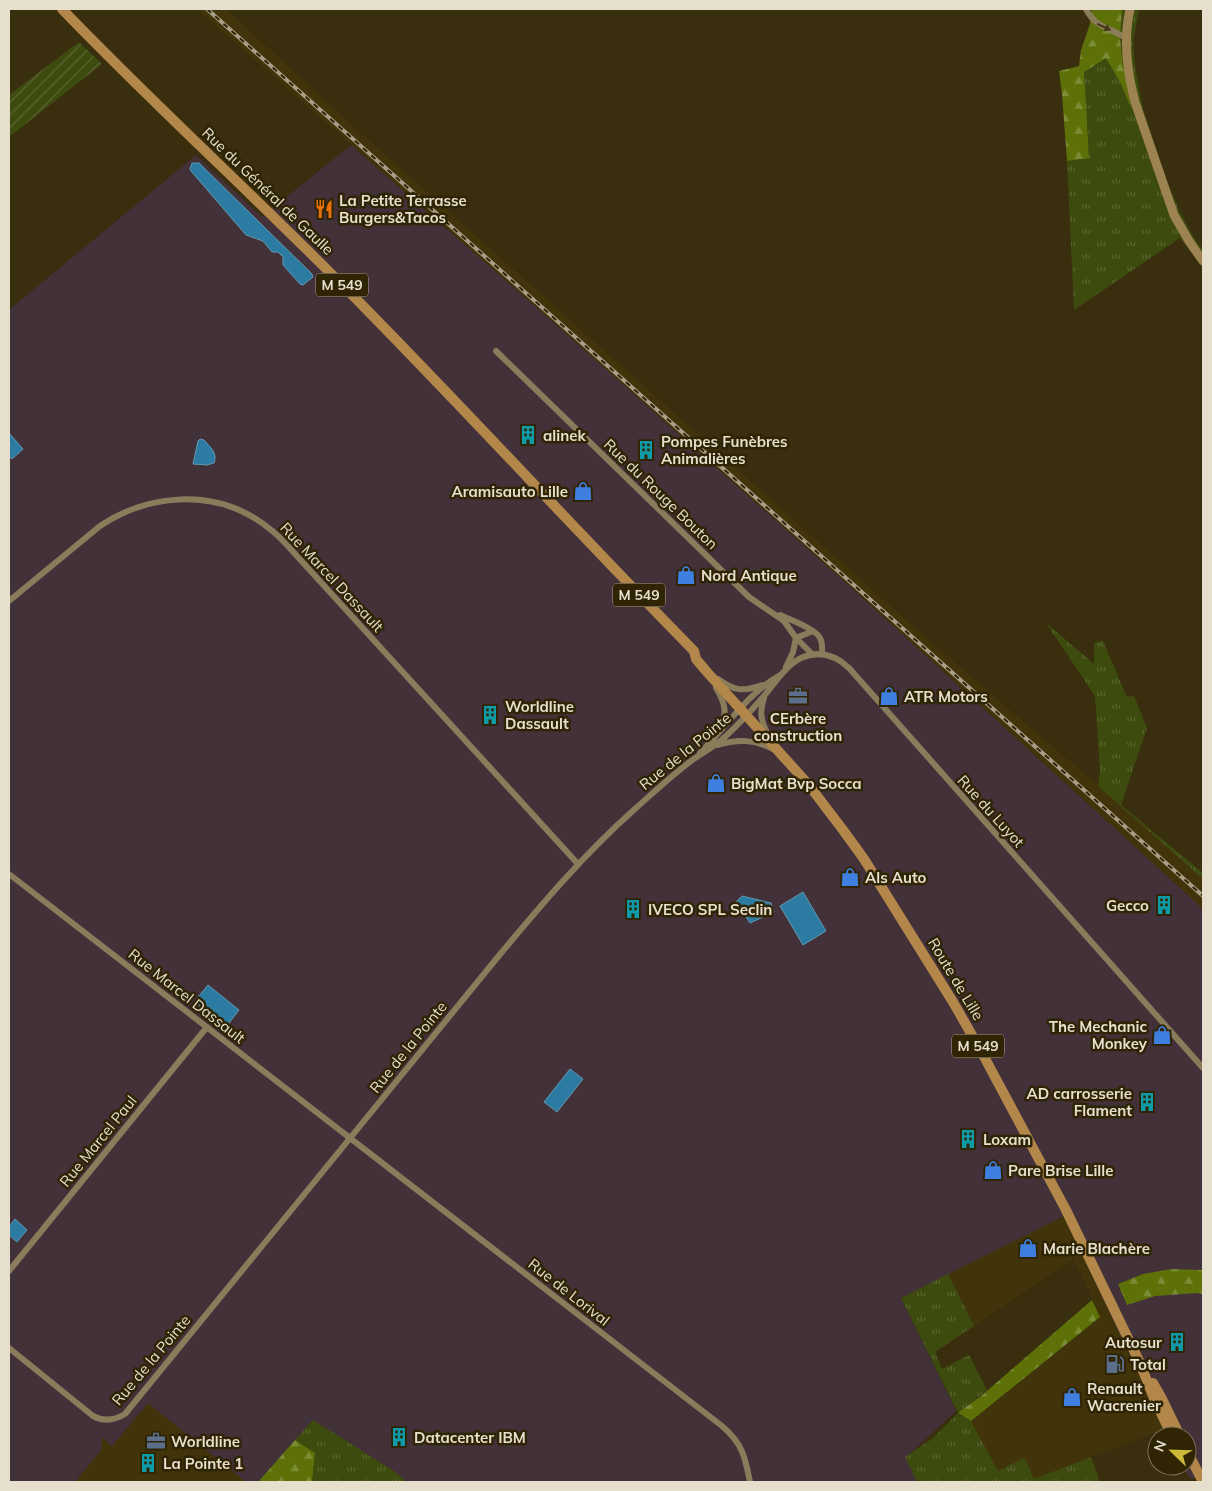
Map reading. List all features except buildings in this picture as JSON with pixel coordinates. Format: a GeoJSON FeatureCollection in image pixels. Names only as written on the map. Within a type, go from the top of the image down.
{"type":"FeatureCollection","features":[{"type":"Feature","properties":{"kind":"main road","name":"Rue du Général de Gaulle"},"geometry":{"type":"LineString","coordinates":[[64,9],[128,75],[365,307],[592,547],[691,658],[696,659],[743,712]]}},
{"type":"Feature","properties":{"kind":"main road"},"geometry":{"type":"LineString","coordinates":[[1130,9],[1127,62],[1131,87],[1165,191],[1178,223],[1203,261]]}},
{"type":"Feature","properties":{"kind":"main road","name":"Route de Lille"},"geometry":{"type":"LineString","coordinates":[[743,712],[783,755],[827,808],[860,853],[964,1021],[1066,1210],[1140,1363],[1167,1426]]}},
{"type":"Feature","properties":{"kind":"main road","name":"Route de Lille"},"geometry":{"type":"LineString","coordinates":[[1140,1363],[1159,1392],[1175,1426]]}},
{"type":"Feature","properties":{"kind":"main road"},"geometry":{"type":"LineString","coordinates":[[1197,1470],[1203,1482]]}},
{"type":"Feature","properties":{"kind":"street"},"geometry":{"type":"LineString","coordinates":[[1086,9],[1090,17],[1097,24],[1118,32],[1127,39]]}},
{"type":"Feature","properties":{"kind":"street","name":"Rue du Rouge Bouton"},"geometry":{"type":"LineString","coordinates":[[496,351],[749,597],[787,624],[796,638],[812,654]]}},
{"type":"Feature","properties":{"kind":"street","name":"Rue Marcel Dassault"},"geometry":{"type":"LineString","coordinates":[[9,601],[100,526],[134,508],[155,502],[186,499],[212,502],[244,513],[263,523],[291,549],[578,864]]}},
{"type":"Feature","properties":{"kind":"street","name":"Rue du Rouge Bouton"},"geometry":{"type":"LineString","coordinates":[[767,610],[789,618],[813,631]]}},
{"type":"Feature","properties":{"kind":"street"},"geometry":{"type":"LineString","coordinates":[[707,672],[734,689],[744,690],[764,684],[782,673],[791,657],[796,638],[813,631],[820,638],[822,654]]}},
{"type":"Feature","properties":{"kind":"street","name":"Rue du Luyot"},"geometry":{"type":"LineString","coordinates":[[743,712],[765,695],[782,673],[797,660],[812,654],[835,657],[849,668],[1203,1068]]}},
{"type":"Feature","properties":{"kind":"street"},"geometry":{"type":"LineString","coordinates":[[707,672],[726,709],[724,722],[717,736]]}},
{"type":"Feature","properties":{"kind":"street"},"geometry":{"type":"LineString","coordinates":[[693,760],[743,712],[764,684]]}},
{"type":"Feature","properties":{"kind":"street"},"geometry":{"type":"LineString","coordinates":[[765,695],[761,712],[762,722],[771,739],[783,755]]}},
{"type":"Feature","properties":{"kind":"street","name":"Rue de la Pointe"},"geometry":{"type":"LineString","coordinates":[[9,1348],[89,1414],[100,1419],[114,1419],[125,1414],[554,890],[628,815],[693,760],[716,745],[743,712]]}},
{"type":"Feature","properties":{"kind":"street"},"geometry":{"type":"LineString","coordinates":[[716,745],[747,740],[764,744],[783,755]]}},
{"type":"Feature","properties":{"kind":"street","name":"Rue Marcel Dassault"},"geometry":{"type":"LineString","coordinates":[[9,874],[350,1138]]}},
{"type":"Feature","properties":{"kind":"street","name":"Rue Marcel Paul"},"geometry":{"type":"LineString","coordinates":[[9,1270],[207,1027]]}},
{"type":"Feature","properties":{"kind":"street","name":"Rue de Lorival"},"geometry":{"type":"LineString","coordinates":[[350,1138],[728,1432],[742,1450],[750,1482]]}},
{"type":"Feature","properties":{"kind":"shaded area"},"geometry":{"type":"Polygon","coordinates":[[[197,9],[226,9],[364,136],[932,643],[1121,805],[1203,879],[1203,909],[856,592],[197,9]]]}},
{"type":"Feature","properties":{"kind":"shaded area"},"geometry":{"type":"Polygon","coordinates":[[[351,145],[856,592],[1203,909],[1203,1475],[1190,1479],[1188,1476],[1197,1476],[1197,1426],[1163,1426],[1064,1216],[901,1298],[956,1411],[906,1457],[917,1482],[407,1482],[394,1471],[313,1420],[258,1482],[246,1482],[148,1403],[112,1446],[102,1437],[101,1450],[75,1482],[9,1482],[9,310],[196,155],[262,217],[351,145]]]}},
{"type":"Feature","properties":{"kind":"shaded area"},"geometry":{"type":"Polygon","coordinates":[[[1065,1216],[1164,1426],[1147,1426],[1147,1436],[1034,1479],[998,1471],[971,1421],[1100,1317],[1073,1259],[974,1326],[948,1274],[1065,1216]]]}},
{"type":"Feature","properties":{"kind":"shaded area","name":"Worldline"},"geometry":{"type":"Polygon","coordinates":[[[148,1403],[246,1482],[75,1482],[101,1450],[102,1437],[112,1446],[148,1403]]]}},
{"type":"Feature","properties":{"kind":"green space"},"geometry":{"type":"Polygon","coordinates":[[[1092,9],[1122,9],[1120,38],[1131,108],[1121,84],[1106,58],[1084,72],[1089,158],[1067,161],[1059,71],[1079,66],[1081,50],[1090,24],[1092,9]]]}},
{"type":"Feature","properties":{"kind":"green space"},"geometry":{"type":"Polygon","coordinates":[[[1122,9],[1139,9],[1133,42],[1135,66],[1143,109],[1168,184],[1181,214],[1203,250],[1203,268],[1180,238],[1074,310],[1067,161],[1089,157],[1083,72],[1106,57],[1130,104],[1120,38],[1122,9]]]}},
{"type":"Feature","properties":{"kind":"green space"},"geometry":{"type":"Polygon","coordinates":[[[79,42],[102,64],[9,137],[9,95],[79,42]]]}},
{"type":"Feature","properties":{"kind":"green space"},"geometry":{"type":"Polygon","coordinates":[[[1046,623],[1094,664],[1094,643],[1103,641],[1127,697],[1134,696],[1147,728],[1121,805],[1203,873],[1203,879],[1098,786],[1100,771],[1095,696],[1046,623]]]}},
{"type":"Feature","properties":{"kind":"green space"},"geometry":{"type":"Polygon","coordinates":[[[1171,1269],[1203,1270],[1203,1294],[1155,1296],[1127,1305],[1118,1284],[1143,1274],[1171,1269]]]}},
{"type":"Feature","properties":{"kind":"green space"},"geometry":{"type":"Polygon","coordinates":[[[948,1274],[974,1326],[935,1352],[942,1369],[969,1355],[987,1390],[958,1414],[971,1421],[998,1471],[1025,1458],[1034,1479],[1091,1457],[1100,1482],[917,1482],[905,1457],[933,1438],[958,1413],[901,1298],[948,1274]]]}},
{"type":"Feature","properties":{"kind":"green space"},"geometry":{"type":"Polygon","coordinates":[[[1092,1300],[1100,1317],[971,1421],[958,1413],[981,1396],[1092,1300]]]}},
{"type":"Feature","properties":{"kind":"green space"},"geometry":{"type":"Polygon","coordinates":[[[313,1420],[394,1471],[407,1482],[312,1482],[315,1453],[295,1440],[313,1420]]]}},
{"type":"Feature","properties":{"kind":"green space"},"geometry":{"type":"Polygon","coordinates":[[[295,1440],[315,1453],[312,1482],[258,1482],[295,1440]]]}},
{"type":"Feature","properties":{"kind":"water"},"geometry":{"type":"Polygon","coordinates":[[[192,163],[199,163],[313,277],[303,285],[300,284],[283,265],[283,257],[278,252],[272,252],[263,241],[246,235],[191,171],[192,163]]]}},
{"type":"Feature","properties":{"kind":"water"},"geometry":{"type":"Polygon","coordinates":[[[9,433],[23,449],[12,459],[9,456],[9,433]]]}},
{"type":"Feature","properties":{"kind":"water"},"geometry":{"type":"Polygon","coordinates":[[[200,439],[204,440],[213,450],[215,456],[214,463],[207,465],[193,464],[200,439]]]}},
{"type":"Feature","properties":{"kind":"water"},"geometry":{"type":"Polygon","coordinates":[[[803,892],[826,931],[803,945],[780,906],[803,892]]]}},
{"type":"Feature","properties":{"kind":"water"},"geometry":{"type":"Polygon","coordinates":[[[742,896],[771,903],[774,912],[750,923],[736,902],[742,896]]]}},
{"type":"Feature","properties":{"kind":"water"},"geometry":{"type":"Polygon","coordinates":[[[208,985],[239,1010],[226,1027],[194,1002],[208,985]]]}},
{"type":"Feature","properties":{"kind":"water"},"geometry":{"type":"Polygon","coordinates":[[[570,1069],[583,1079],[557,1112],[544,1102],[570,1069]]]}},
{"type":"Feature","properties":{"kind":"water"},"geometry":{"type":"Polygon","coordinates":[[[15,1219],[27,1230],[17,1242],[9,1235],[9,1227],[15,1219]]]}},
{"type":"Feature","properties":{"kind":"railway"},"geometry":{"type":"LineString","coordinates":[[207,9],[1203,896]]}},
{"type":"Feature","properties":{"kind":"place","name":"La Petite Terrasse Burgers&Tacos"},"geometry":{"type":"Point","coordinates":[324,209]}},
{"type":"Feature","properties":{"kind":"place","name":"alinek"},"geometry":{"type":"Point","coordinates":[528,435]}},
{"type":"Feature","properties":{"kind":"place","name":"Pompes Funèbres Animalières"},"geometry":{"type":"Point","coordinates":[646,450]}},
{"type":"Feature","properties":{"kind":"place","name":"Aramisauto Lille"},"geometry":{"type":"Point","coordinates":[583,491]}},
{"type":"Feature","properties":{"kind":"place","name":"Nord Antique"},"geometry":{"type":"Point","coordinates":[686,575]}},
{"type":"Feature","properties":{"kind":"place","name":"CErbère construction"},"geometry":{"type":"Point","coordinates":[798,696]}},
{"type":"Feature","properties":{"kind":"place","name":"ATR Motors"},"geometry":{"type":"Point","coordinates":[889,696]}},
{"type":"Feature","properties":{"kind":"place","name":"Worldline Dassault"},"geometry":{"type":"Point","coordinates":[490,715]}},
{"type":"Feature","properties":{"kind":"place","name":"BigMat Bvp Socca"},"geometry":{"type":"Point","coordinates":[716,783]}},
{"type":"Feature","properties":{"kind":"place","name":"Als Auto"},"geometry":{"type":"Point","coordinates":[850,877]}},
{"type":"Feature","properties":{"kind":"place","name":"Gecco"},"geometry":{"type":"Point","coordinates":[1164,905]}},
{"type":"Feature","properties":{"kind":"place","name":"IVECO SPL Seclin"},"geometry":{"type":"Point","coordinates":[633,909]}},
{"type":"Feature","properties":{"kind":"place","name":"The Mechanic Monkey"},"geometry":{"type":"Point","coordinates":[1162,1035]}},
{"type":"Feature","properties":{"kind":"place","name":"AD carrosserie Flament"},"geometry":{"type":"Point","coordinates":[1147,1102]}},
{"type":"Feature","properties":{"kind":"place","name":"Loxam"},"geometry":{"type":"Point","coordinates":[968,1139]}},
{"type":"Feature","properties":{"kind":"place","name":"Pare Brise Lille"},"geometry":{"type":"Point","coordinates":[993,1170]}},
{"type":"Feature","properties":{"kind":"place","name":"Marie Blachère"},"geometry":{"type":"Point","coordinates":[1028,1248]}},
{"type":"Feature","properties":{"kind":"place","name":"Autosur"},"geometry":{"type":"Point","coordinates":[1177,1342]}},
{"type":"Feature","properties":{"kind":"place","name":"Total"},"geometry":{"type":"Point","coordinates":[1115,1364]}},
{"type":"Feature","properties":{"kind":"place","name":"Renault Wacrenier"},"geometry":{"type":"Point","coordinates":[1072,1397]}},
{"type":"Feature","properties":{"kind":"place","name":"Datacenter IBM"},"geometry":{"type":"Point","coordinates":[399,1437]}},
{"type":"Feature","properties":{"kind":"place","name":"Worldline"},"geometry":{"type":"Point","coordinates":[156,1441]}},
{"type":"Feature","properties":{"kind":"place","name":"La Pointe 1"},"geometry":{"type":"Point","coordinates":[148,1463]}}]}
